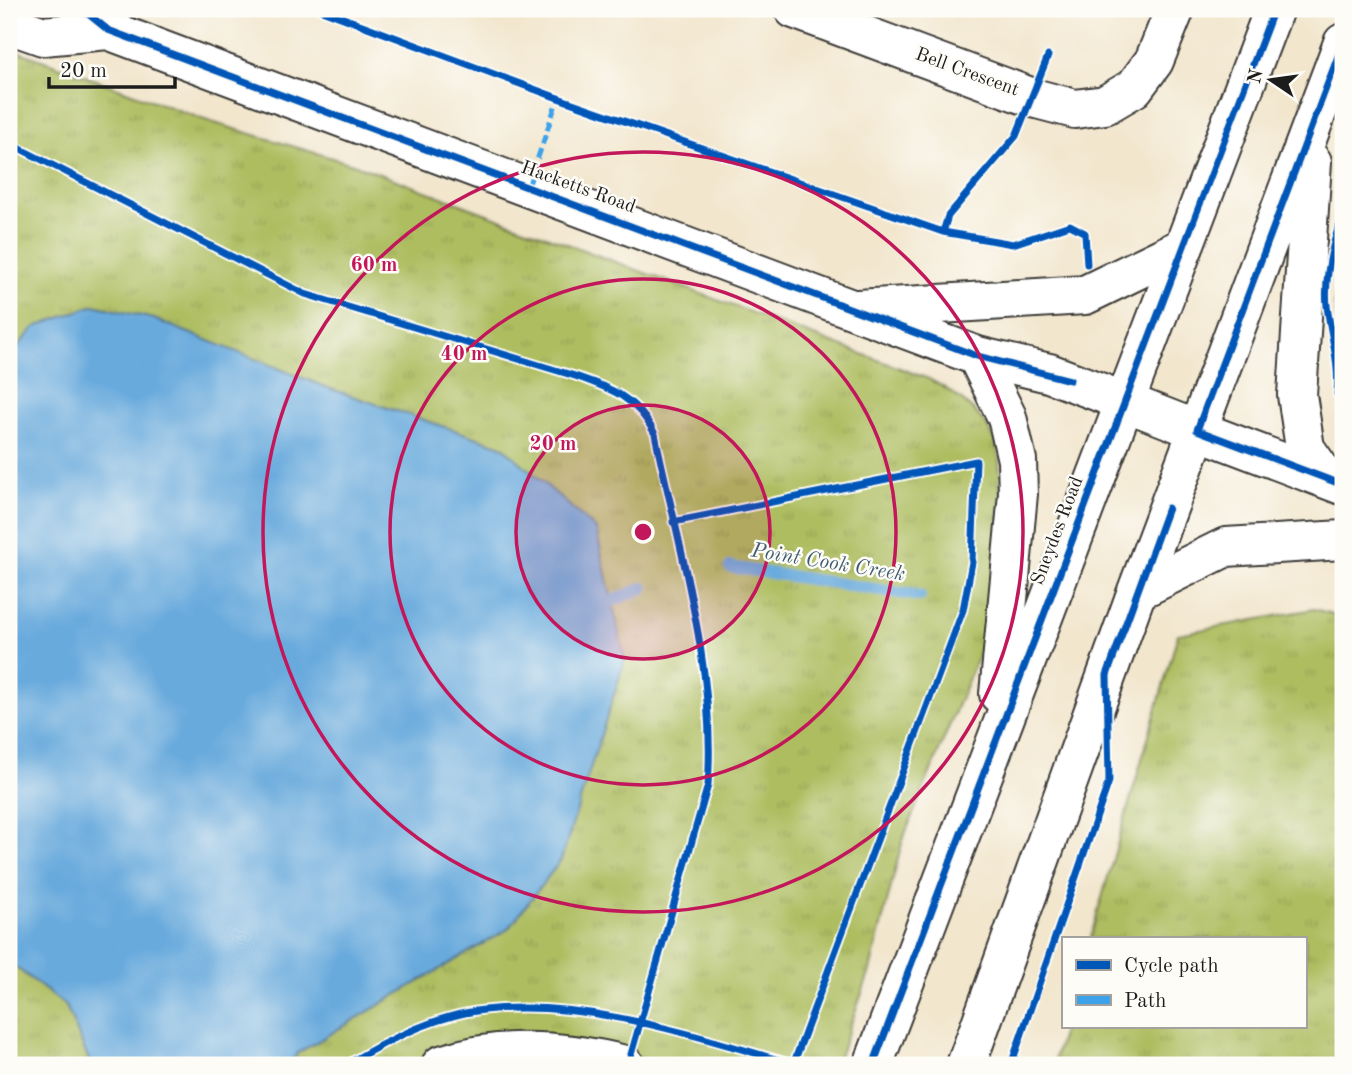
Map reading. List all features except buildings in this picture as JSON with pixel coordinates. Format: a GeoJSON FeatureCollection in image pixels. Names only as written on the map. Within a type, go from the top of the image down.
{"type":"FeatureCollection","features":[{"type":"Feature","properties":{"kind":"main road","name":"Bell Crescent"},"geometry":{"type":"LineString","coordinates":[[794,9],[1033,97],[1075,109],[1105,105],[1134,88],[1154,61],[1175,9]]}},
{"type":"Feature","properties":{"kind":"main road","name":"Sneydes Road"},"geometry":{"type":"LineString","coordinates":[[873,1065],[992,758],[1123,401],[1274,9]]}},
{"type":"Feature","properties":{"kind":"main road","name":"Hacketts Road"},"geometry":{"type":"LineString","coordinates":[[35,23],[102,16],[977,356],[1049,373],[1197,430]]}},
{"type":"Feature","properties":{"kind":"main road"},"geometry":{"type":"LineString","coordinates":[[966,1065],[1137,590],[1343,43]]}},
{"type":"Feature","properties":{"kind":"main road"},"geometry":{"type":"LineString","coordinates":[[1317,114],[1305,242],[1297,394],[1305,448],[1334,482]]}},
{"type":"Feature","properties":{"kind":"main road"},"geometry":{"type":"LineString","coordinates":[[859,309],[1085,295],[1184,247]]}},
{"type":"Feature","properties":{"kind":"main road"},"geometry":{"type":"LineString","coordinates":[[977,356],[1007,416],[1017,460],[1018,495],[1010,594],[992,758]]}},
{"type":"Feature","properties":{"kind":"main road"},"geometry":{"type":"LineString","coordinates":[[1197,430],[1334,482]]}},
{"type":"Feature","properties":{"kind":"main road"},"geometry":{"type":"LineString","coordinates":[[1137,590],[1226,547],[1343,540]]}},
{"type":"Feature","properties":{"kind":"main road"},"geometry":{"type":"LineString","coordinates":[[441,1065],[481,1055],[535,1051],[566,1053],[625,1065]]}},
{"type":"Feature","properties":{"kind":"green space"},"geometry":{"type":"Polygon","coordinates":[[[9,48],[208,121],[356,165],[929,379],[959,398],[985,423],[996,444],[1000,484],[995,572],[984,641],[903,839],[869,974],[836,1065],[668,1065],[595,1047],[431,1055],[408,1065],[9,1065],[9,48]]]}},
{"type":"Feature","properties":{"kind":"green space"},"geometry":{"type":"Polygon","coordinates":[[[1343,243],[1343,348],[1334,304],[1343,243]]]}},
{"type":"Feature","properties":{"kind":"green space"},"geometry":{"type":"Polygon","coordinates":[[[1314,609],[1343,617],[1343,1065],[1053,1065],[1064,1028],[1306,1028],[1306,937],[1091,937],[1178,634],[1314,609]]]}},
{"type":"Feature","properties":{"kind":"water"},"geometry":{"type":"Polygon","coordinates":[[[94,305],[154,319],[328,388],[502,446],[596,529],[625,660],[561,860],[508,929],[298,1053],[289,1065],[91,1065],[66,1006],[9,962],[9,356],[35,327],[94,305]]]}},
{"type":"Feature","properties":{"kind":"waterway","name":"Point Cook Creek"},"geometry":{"type":"LineString","coordinates":[[730,567],[920,596]]}},
{"type":"Feature","properties":{"kind":"waterway","name":"Point Cook Creek"},"geometry":{"type":"LineString","coordinates":[[612,601],[643,588]]}},
{"type":"Feature","properties":{"kind":"marked path"},"geometry":{"type":"LineString","coordinates":[[528,187],[558,98]]}},
{"type":"Feature","properties":{"kind":"cycle path"},"geometry":{"type":"LineString","coordinates":[[82,9],[108,30],[977,356],[1070,380]]}},
{"type":"Feature","properties":{"kind":"cycle path"},"geometry":{"type":"LineString","coordinates":[[319,9],[558,98],[943,232],[1013,244],[1070,225],[1085,233],[1087,264]]}},
{"type":"Feature","properties":{"kind":"cycle path"},"geometry":{"type":"LineString","coordinates":[[873,1065],[1274,9]]}},
{"type":"Feature","properties":{"kind":"cycle path"},"geometry":{"type":"LineString","coordinates":[[1343,43],[1197,430],[1343,485]]}},
{"type":"Feature","properties":{"kind":"cycle path"},"geometry":{"type":"LineString","coordinates":[[943,232],[948,216],[1016,136],[1048,56]]}},
{"type":"Feature","properties":{"kind":"cycle path"},"geometry":{"type":"LineString","coordinates":[[9,143],[305,294],[575,376],[622,396],[648,421],[655,434],[701,653],[707,698],[708,785],[628,1065]]}},
{"type":"Feature","properties":{"kind":"cycle path"},"geometry":{"type":"LineString","coordinates":[[1343,214],[1330,259],[1326,295],[1336,361],[1337,394],[1343,396]]}},
{"type":"Feature","properties":{"kind":"cycle path"},"geometry":{"type":"LineString","coordinates":[[673,522],[976,461],[972,562],[963,610],[793,1065]]}},
{"type":"Feature","properties":{"kind":"cycle path"},"geometry":{"type":"LineString","coordinates":[[1011,1065],[1109,781],[1107,675],[1168,508]]}},
{"type":"Feature","properties":{"kind":"cycle path"},"geometry":{"type":"LineString","coordinates":[[346,1065],[395,1038],[448,1017],[484,1010],[524,1008],[563,1010],[641,1022],[793,1064]]}}]}
